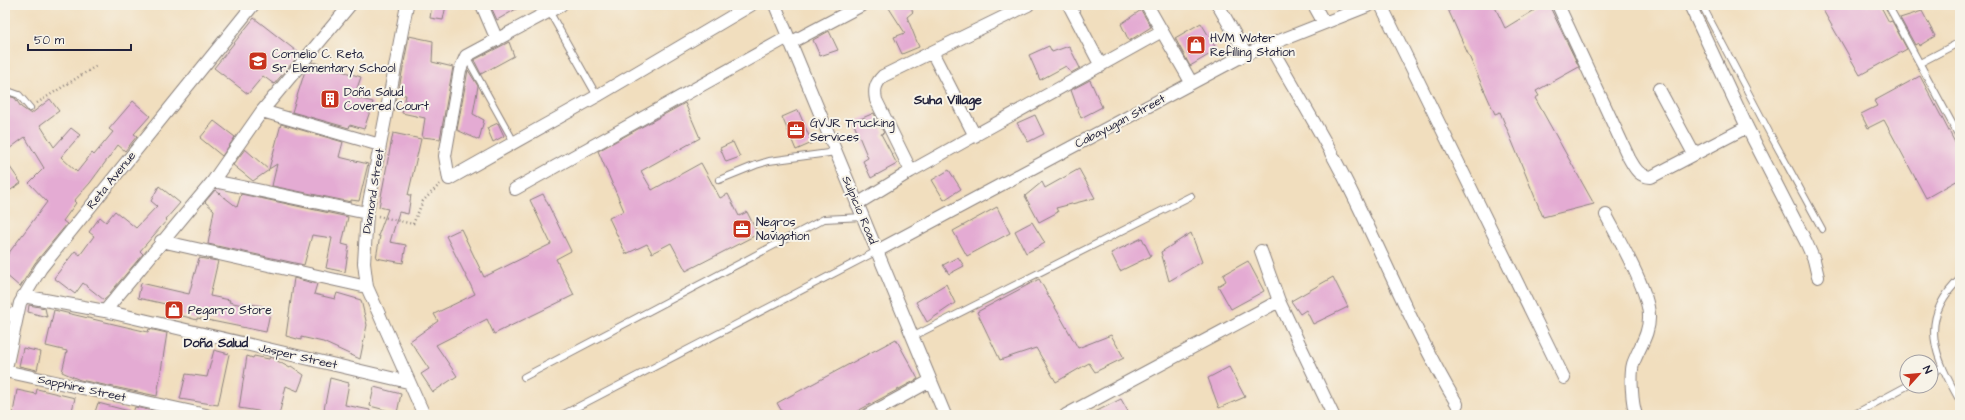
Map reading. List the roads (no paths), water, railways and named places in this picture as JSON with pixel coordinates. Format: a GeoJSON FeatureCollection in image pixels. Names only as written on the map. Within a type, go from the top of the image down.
{"type":"FeatureCollection","features":[{"type":"Feature","properties":{"kind":"street","name":"Reta Avenue"},"geometry":{"type":"LineString","coordinates":[[5,372],[17,312],[23,296],[41,268],[253,5]]}},
{"type":"Feature","properties":{"kind":"street"},"geometry":{"type":"LineString","coordinates":[[105,311],[161,241],[213,181],[262,111],[350,5]]}},
{"type":"Feature","properties":{"kind":"street","name":"Diamond Street"},"geometry":{"type":"LineString","coordinates":[[407,5],[366,213],[364,264],[367,287],[424,415]]}},
{"type":"Feature","properties":{"kind":"street"},"geometry":{"type":"LineString","coordinates":[[482,5],[497,40]]}},
{"type":"Feature","properties":{"kind":"street"},"geometry":{"type":"LineString","coordinates":[[561,5],[466,56],[460,70],[446,156],[449,179],[597,96],[751,5]]}},
{"type":"Feature","properties":{"kind":"street","name":"Sulpicio Road"},"geometry":{"type":"LineString","coordinates":[[774,5],[945,415]]}},
{"type":"Feature","properties":{"kind":"street"},"geometry":{"type":"LineString","coordinates":[[515,189],[789,40],[862,5]]}},
{"type":"Feature","properties":{"kind":"street"},"geometry":{"type":"LineString","coordinates":[[911,171],[876,100],[875,86],[883,76],[1028,5]]}},
{"type":"Feature","properties":{"kind":"street"},"geometry":{"type":"LineString","coordinates":[[1069,5],[1101,66]]}},
{"type":"Feature","properties":{"kind":"street"},"geometry":{"type":"LineString","coordinates":[[1147,5],[1191,82]]}},
{"type":"Feature","properties":{"kind":"street"},"geometry":{"type":"LineString","coordinates":[[1218,5],[1246,54]]}},
{"type":"Feature","properties":{"kind":"street"},"geometry":{"type":"LineString","coordinates":[[1314,5],[1324,23]]}},
{"type":"Feature","properties":{"kind":"street","name":"Cabayugan Street"},"geometry":{"type":"LineString","coordinates":[[877,251],[1191,82],[1246,54],[1370,5]]}},
{"type":"Feature","properties":{"kind":"street"},"geometry":{"type":"LineString","coordinates":[[1381,5],[1564,378]]}},
{"type":"Feature","properties":{"kind":"street"},"geometry":{"type":"LineString","coordinates":[[1558,5],[1637,171],[1642,176],[1651,177],[1747,127]]}},
{"type":"Feature","properties":{"kind":"street"},"geometry":{"type":"LineString","coordinates":[[1690,5],[1747,127],[1809,248],[1814,260],[1818,278]]}},
{"type":"Feature","properties":{"kind":"street"},"geometry":{"type":"LineString","coordinates":[[857,204],[911,171],[1162,32]]}},
{"type":"Feature","properties":{"kind":"street"},"geometry":{"type":"LineString","coordinates":[[1269,44],[1353,194],[1404,301],[1457,404]]}},
{"type":"Feature","properties":{"kind":"street"},"geometry":{"type":"LineString","coordinates":[[932,52],[975,136]]}},
{"type":"Feature","properties":{"kind":"street"},"geometry":{"type":"LineString","coordinates":[[1659,89],[1694,154]]}},
{"type":"Feature","properties":{"kind":"street"},"geometry":{"type":"LineString","coordinates":[[262,111],[380,145]]}},
{"type":"Feature","properties":{"kind":"street"},"geometry":{"type":"LineString","coordinates":[[213,181],[366,213]]}},
{"type":"Feature","properties":{"kind":"street"},"geometry":{"type":"LineString","coordinates":[[1606,214],[1644,294],[1649,315],[1648,334],[1633,365],[1632,390],[1636,415]]}},
{"type":"Feature","properties":{"kind":"street"},"geometry":{"type":"LineString","coordinates":[[161,241],[367,287]]}},
{"type":"Feature","properties":{"kind":"street"},"geometry":{"type":"LineString","coordinates":[[1261,251],[1279,301],[1333,415]]}},
{"type":"Feature","properties":{"kind":"street","name":"Jasper Street"},"geometry":{"type":"LineString","coordinates":[[23,296],[105,311],[408,382]]}},
{"type":"Feature","properties":{"kind":"street"},"geometry":{"type":"LineString","coordinates":[[1066,415],[1279,301]]}},
{"type":"Feature","properties":{"kind":"street"},"geometry":{"type":"LineString","coordinates":[[5,316],[17,312]]}},
{"type":"Feature","properties":{"kind":"street","name":"Sapphire Street"},"geometry":{"type":"LineString","coordinates":[[5,372],[206,415]]}},
{"type":"Feature","properties":{"kind":"street"},"geometry":{"type":"LineString","coordinates":[[868,415],[930,381]]}},
{"type":"Feature","properties":{"kind":"lane"},"geometry":{"type":"LineString","coordinates":[[1702,5],[1822,229]]}},
{"type":"Feature","properties":{"kind":"lane"},"geometry":{"type":"LineString","coordinates":[[1888,5],[1960,138]]}},
{"type":"Feature","properties":{"kind":"lane"},"geometry":{"type":"LineString","coordinates":[[549,11],[597,96]]}},
{"type":"Feature","properties":{"kind":"lane"},"geometry":{"type":"LineString","coordinates":[[1920,63],[1960,42]]}},
{"type":"Feature","properties":{"kind":"lane"},"geometry":{"type":"LineString","coordinates":[[466,56],[514,142]]}},
{"type":"Feature","properties":{"kind":"lane"},"geometry":{"type":"LineString","coordinates":[[5,90],[19,95],[30,108]]}},
{"type":"Feature","properties":{"kind":"lane"},"geometry":{"type":"LineString","coordinates":[[719,180],[769,161],[836,152]]}},
{"type":"Feature","properties":{"kind":"lane"},"geometry":{"type":"LineString","coordinates":[[912,337],[1191,196]]}},
{"type":"Feature","properties":{"kind":"lane"},"geometry":{"type":"LineString","coordinates":[[524,377],[824,219],[863,217]]}},
{"type":"Feature","properties":{"kind":"lane"},"geometry":{"type":"LineString","coordinates":[[562,415],[877,251]]}},
{"type":"Feature","properties":{"kind":"lane"},"geometry":{"type":"LineString","coordinates":[[1960,279],[1947,291],[1937,308],[1933,331],[1941,368],[1960,401]]}},
{"type":"Feature","properties":{"kind":"lane"},"geometry":{"type":"LineString","coordinates":[[1853,415],[1899,390]]}},
{"type":"Feature","properties":{"kind":"place","name":"HVM Water Refilling Station"},"geometry":{"type":"Point","coordinates":[1196,45]}},
{"type":"Feature","properties":{"kind":"place","name":"Cornelio C. Reta, Sr. Elementary School"},"geometry":{"type":"Point","coordinates":[258,61]}},
{"type":"Feature","properties":{"kind":"place","name":"Doña Salud Covered Court"},"geometry":{"type":"Point","coordinates":[330,99]}},
{"type":"Feature","properties":{"kind":"place","name":"GVJR Trucking Services"},"geometry":{"type":"Point","coordinates":[796,130]}},
{"type":"Feature","properties":{"kind":"place","name":"Negros Navigation"},"geometry":{"type":"Point","coordinates":[742,229]}},
{"type":"Feature","properties":{"kind":"place","name":"Pegarro Store"},"geometry":{"type":"Point","coordinates":[174,310]}},
{"type":"Feature","properties":{"kind":"district","name":"Suha Village"},"geometry":{"type":"Point","coordinates":[948,99]}},
{"type":"Feature","properties":{"kind":"district","name":"Doña Salud"},"geometry":{"type":"Point","coordinates":[216,342]}}]}
